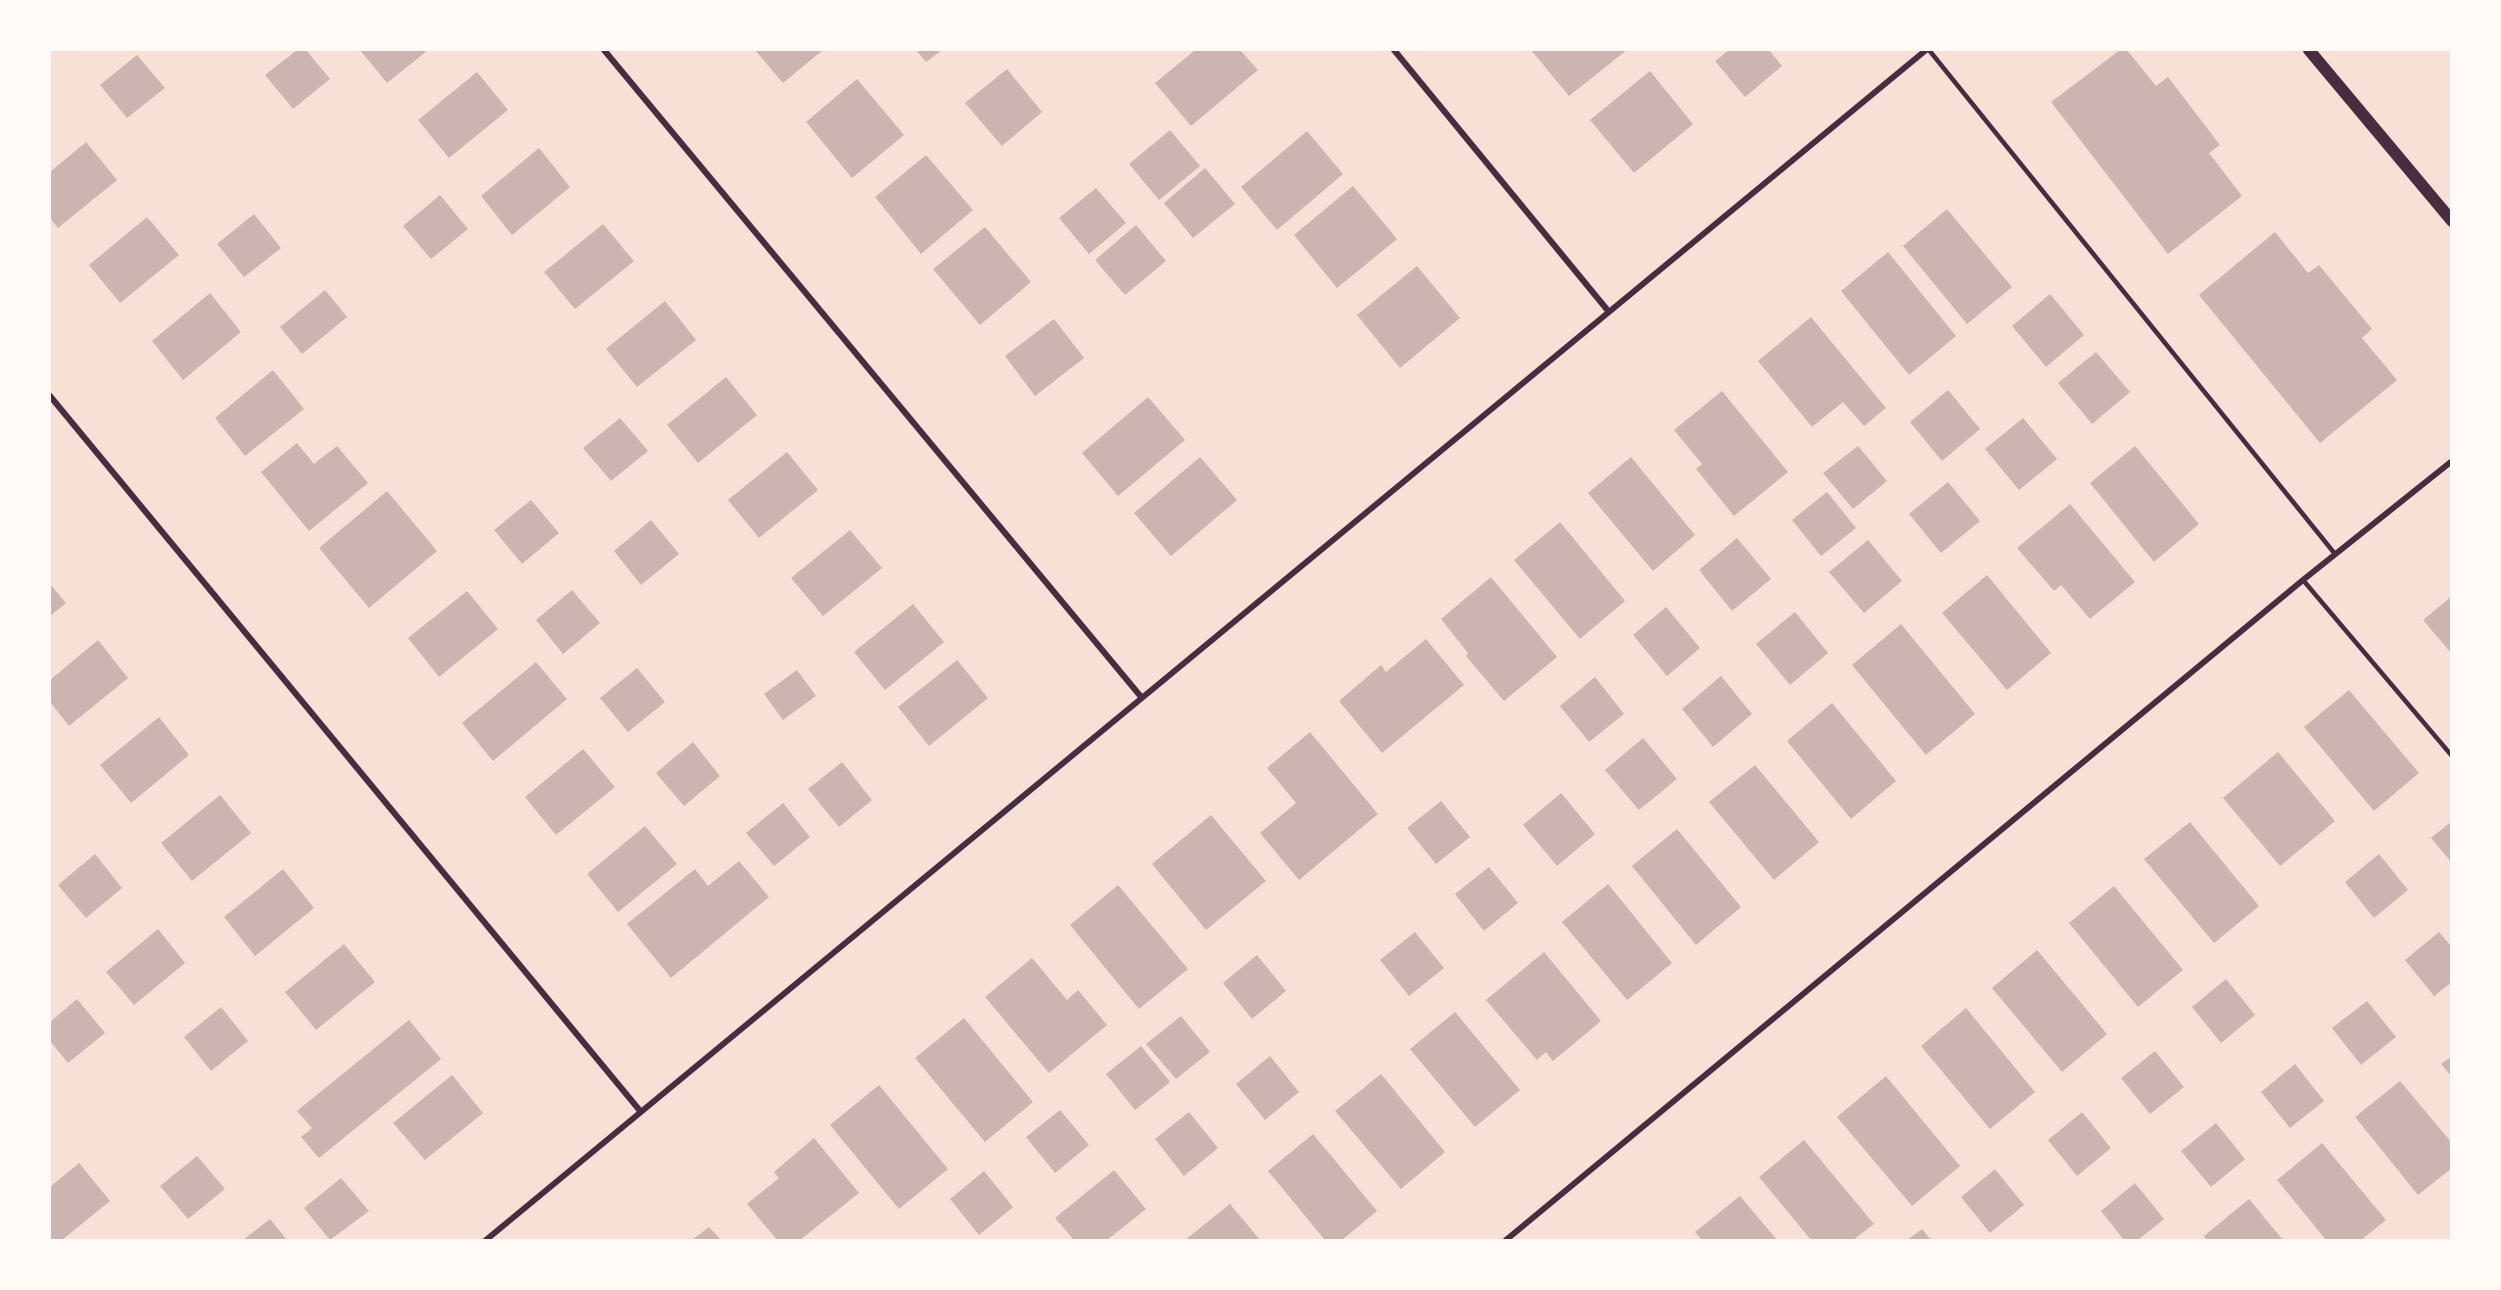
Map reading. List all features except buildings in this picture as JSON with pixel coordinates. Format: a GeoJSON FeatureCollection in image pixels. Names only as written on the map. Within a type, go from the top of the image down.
{"type":"FeatureCollection","features":[{"type":"Feature","properties":{"kind":"main road"},"geometry":{"type":"LineString","coordinates":[[2309,50],[2451,220]]}},
{"type":"Feature","properties":{"kind":"street"},"geometry":{"type":"LineString","coordinates":[[604,50],[1142,698]]}},
{"type":"Feature","properties":{"kind":"street"},"geometry":{"type":"LineString","coordinates":[[1394,50],[1609,312]]}},
{"type":"Feature","properties":{"kind":"street"},"geometry":{"type":"LineString","coordinates":[[486,1240],[1928,50]]}},
{"type":"Feature","properties":{"kind":"street"},"geometry":{"type":"LineString","coordinates":[[50,396],[641,1112]]}},
{"type":"Feature","properties":{"kind":"street"},"geometry":{"type":"LineString","coordinates":[[1506,1240],[2303,580],[2451,461]]}},
{"type":"Feature","properties":{"kind":"lane"},"geometry":{"type":"LineString","coordinates":[[1928,50],[2336,554]]}},
{"type":"Feature","properties":{"kind":"lane"},"geometry":{"type":"LineString","coordinates":[[2303,580],[2451,756]]}}]}
